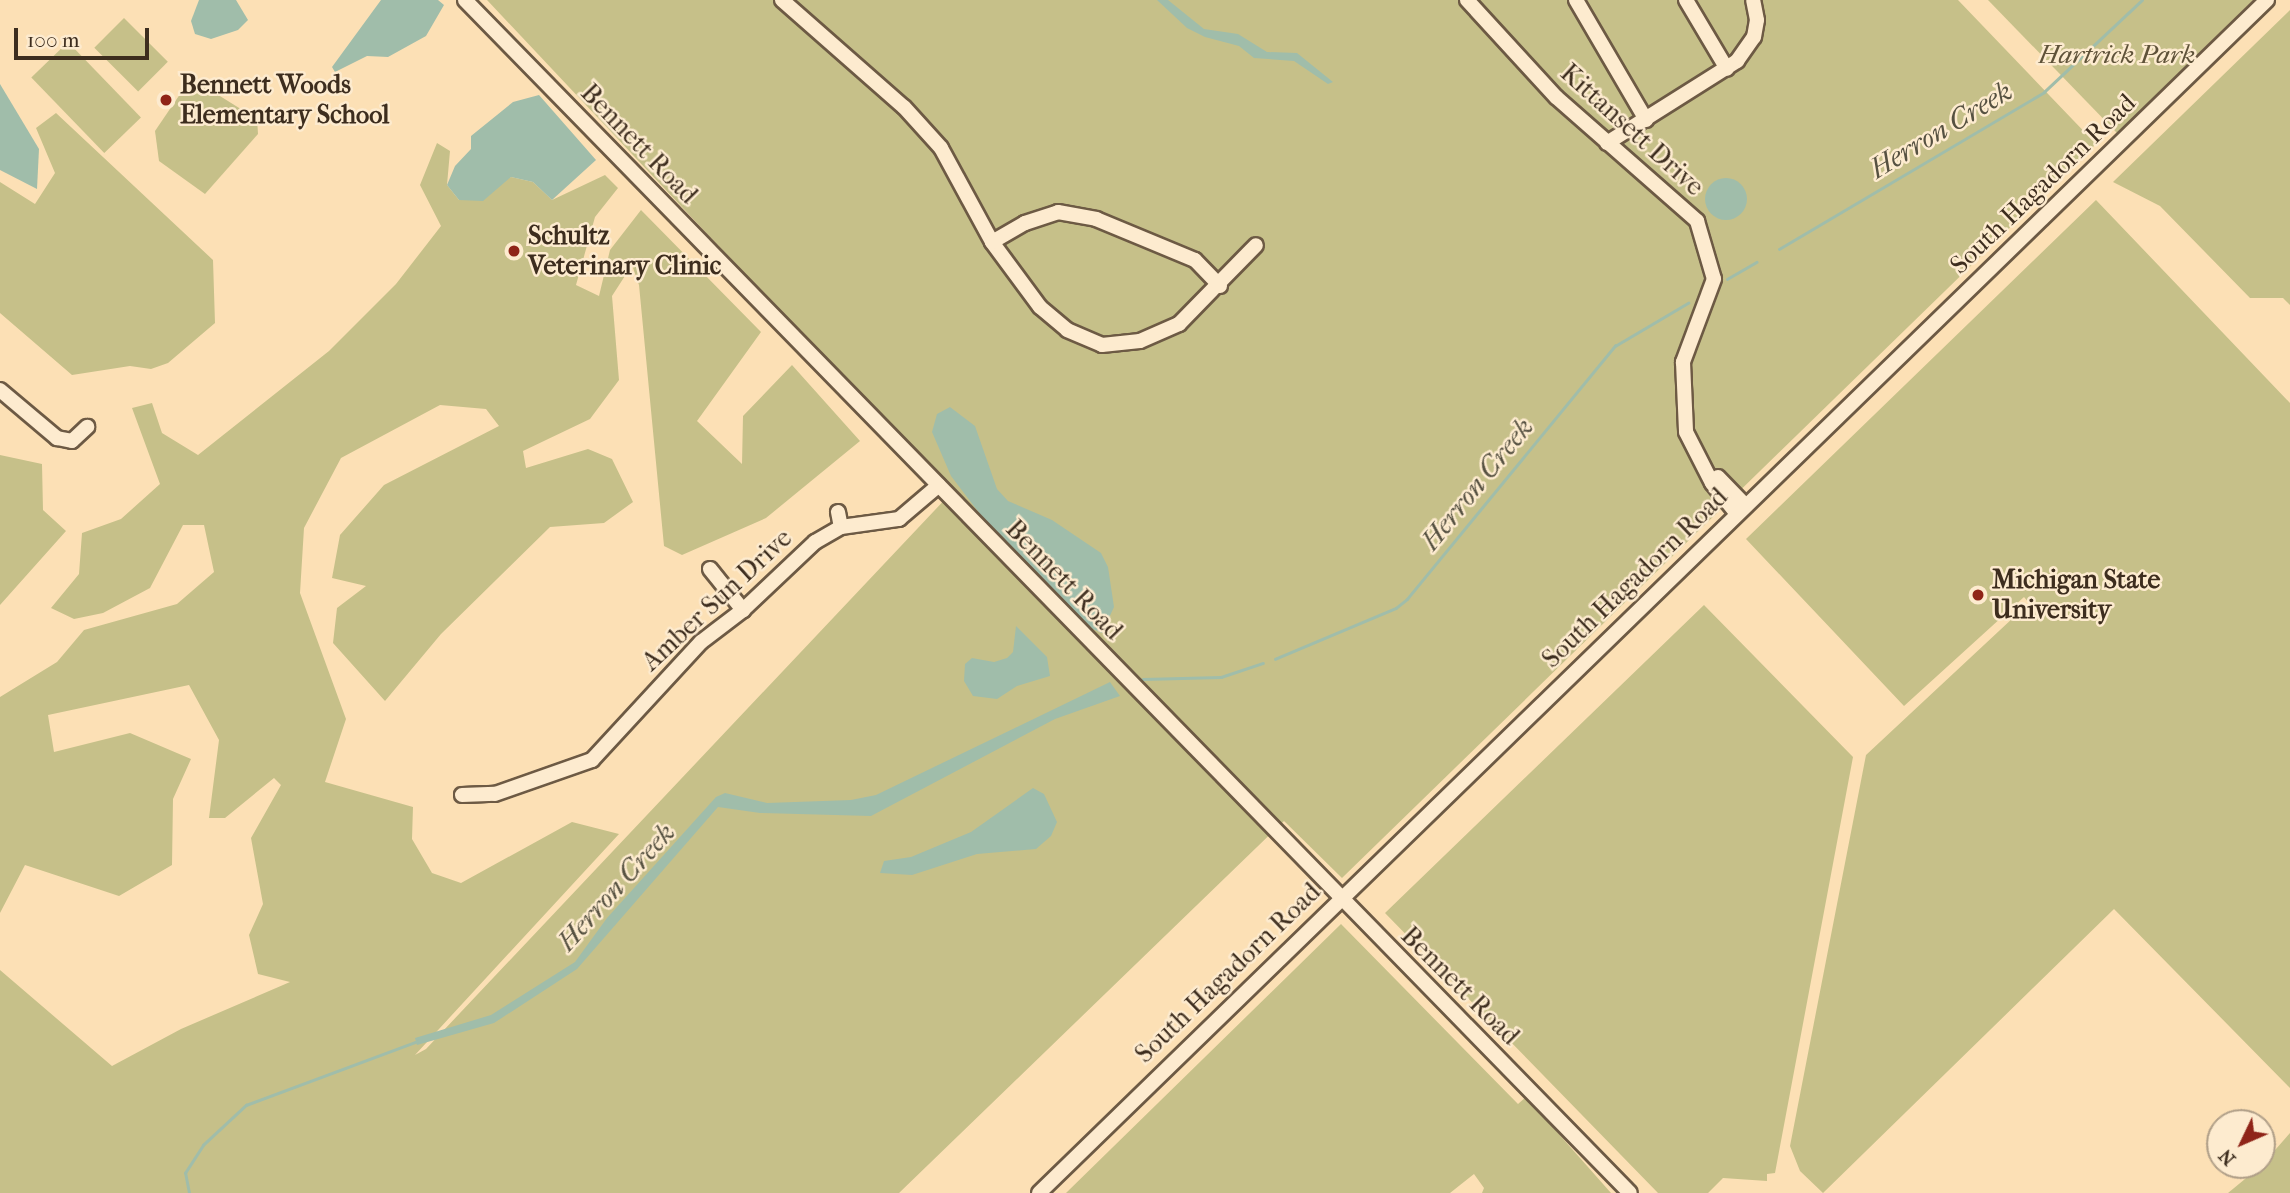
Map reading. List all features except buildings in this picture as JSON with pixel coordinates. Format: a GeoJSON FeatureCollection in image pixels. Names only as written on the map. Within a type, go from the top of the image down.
{"type":"FeatureCollection","features":[{"type":"Feature","properties":{"kind":"street","name":"Bennett Road"},"geometry":{"type":"LineString","coordinates":[[465,0],[1630,1193]]}},
{"type":"Feature","properties":{"kind":"street"},"geometry":{"type":"LineString","coordinates":[[782,0],[904,107],[941,148],[992,242],[1040,307],[1067,330],[1102,345],[1140,341],[1179,324],[1220,286],[1256,245]]}},
{"type":"Feature","properties":{"kind":"street","name":"Kittansett Drive"},"geometry":{"type":"LineString","coordinates":[[1467,0],[1556,97],[1676,199],[1705,238],[1714,279],[1683,362],[1682,404],[1686,432],[1710,474],[1712,483],[1741,510]]}},
{"type":"Feature","properties":{"kind":"street"},"geometry":{"type":"LineString","coordinates":[[1576,0],[1646,120]]}},
{"type":"Feature","properties":{"kind":"street"},"geometry":{"type":"LineString","coordinates":[[1686,0],[1727,69]]}},
{"type":"Feature","properties":{"kind":"street"},"geometry":{"type":"LineString","coordinates":[[1607,143],[1727,69],[1754,37],[1757,20],[1753,0]]}},
{"type":"Feature","properties":{"kind":"street","name":"South Hagadorn Road"},"geometry":{"type":"LineString","coordinates":[[1039,1193],[2267,0]]}},
{"type":"Feature","properties":{"kind":"street"},"geometry":{"type":"LineString","coordinates":[[992,242],[1058,212],[1096,219],[1195,260],[1220,286]]}},
{"type":"Feature","properties":{"kind":"street"},"geometry":{"type":"LineString","coordinates":[[0,390],[57,438],[72,441],[87,426]]}},
{"type":"Feature","properties":{"kind":"street","name":"Amber Sun Drive"},"geometry":{"type":"LineString","coordinates":[[462,795],[495,794],[592,760],[701,642],[743,610],[815,542],[841,527],[899,519],[939,485]]}},
{"type":"Feature","properties":{"kind":"street"},"geometry":{"type":"LineString","coordinates":[[838,512],[841,527]]}},
{"type":"Feature","properties":{"kind":"street"},"geometry":{"type":"LineString","coordinates":[[710,569],[743,610]]}},
{"type":"Feature","properties":{"kind":"green space"},"geometry":{"type":"Polygon","coordinates":[[[487,0],[1958,0],[2096,144],[1342,878],[1284,821],[899,1193],[0,1193],[0,970],[112,1066],[181,1029],[290,982],[258,974],[249,935],[263,904],[251,838],[281,785],[274,778],[225,818],[209,818],[219,740],[189,685],[48,715],[54,752],[130,733],[191,759],[173,799],[172,865],[119,896],[25,865],[0,913],[0,697],[57,662],[84,630],[177,604],[214,572],[204,525],[183,525],[150,588],[103,613],[74,619],[51,608],[79,574],[82,533],[121,519],[160,484],[132,408],[152,403],[162,433],[198,455],[329,351],[396,284],[441,226],[420,185],[437,143],[450,151],[447,185],[459,200],[511,177],[533,182],[552,200],[605,175],[618,188],[595,217],[576,285],[599,296],[610,250],[641,210],[761,332],[697,421],[742,464],[743,416],[792,365],[860,441],[766,518],[682,555],[664,546],[639,285],[632,265],[612,296],[619,380],[590,419],[523,451],[526,468],[588,449],[612,459],[633,502],[604,523],[550,527],[441,634],[385,701],[333,643],[337,608],[366,586],[332,578],[340,535],[384,485],[499,426],[486,409],[440,405],[341,458],[304,528],[300,593],[346,719],[325,782],[413,807],[412,839],[432,873],[461,883],[572,822],[619,834],[415,1055],[426,1049],[951,493],[487,0]]]}},
{"type":"Feature","properties":{"kind":"green space","name":"Hartrick Park"},"geometry":{"type":"Polygon","coordinates":[[[1988,0],[2253,0],[2117,133],[1988,0]]]}},
{"type":"Feature","properties":{"kind":"green space"},"geometry":{"type":"Polygon","coordinates":[[[2290,10],[2290,305],[2283,298],[2250,298],[2160,206],[2113,182],[2290,10]]]}},
{"type":"Feature","properties":{"kind":"green space"},"geometry":{"type":"Polygon","coordinates":[[[124,18],[168,62],[138,92],[94,48],[124,18]]]}},
{"type":"Feature","properties":{"kind":"green space"},"geometry":{"type":"Polygon","coordinates":[[[68,42],[141,118],[104,153],[31,77],[68,42]]]}},
{"type":"Feature","properties":{"kind":"green space"},"geometry":{"type":"Polygon","coordinates":[[[191,78],[257,119],[258,134],[205,194],[159,161],[155,131],[191,78]]]}},
{"type":"Feature","properties":{"kind":"green space"},"geometry":{"type":"Polygon","coordinates":[[[56,113],[213,260],[215,323],[168,363],[151,369],[130,366],[72,375],[0,313],[0,182],[35,204],[55,173],[36,128],[56,113]]]}},
{"type":"Feature","properties":{"kind":"green space"},"geometry":{"type":"Polygon","coordinates":[[[2096,200],[2290,403],[2290,1088],[2114,909],[1823,1193],[1800,1171],[1790,1146],[1866,755],[2029,603],[2024,597],[1904,706],[1746,539],[2096,200]]]}},
{"type":"Feature","properties":{"kind":"green space"},"geometry":{"type":"Polygon","coordinates":[[[0,455],[42,464],[43,510],[66,531],[0,605],[0,455]]]}},
{"type":"Feature","properties":{"kind":"green space"},"geometry":{"type":"Polygon","coordinates":[[[1704,605],[1853,757],[1775,1173],[1767,1174],[1767,1181],[1723,1178],[1708,1193],[1658,1193],[1385,913],[1704,605]]]}},
{"type":"Feature","properties":{"kind":"green space"},"geometry":{"type":"Polygon","coordinates":[[[1341,924],[1518,1104],[1526,1097],[1611,1193],[1482,1193],[1484,1188],[1474,1174],[1450,1193],[1066,1193],[1341,924]]]}},
{"type":"Feature","properties":{"kind":"green space"},"geometry":{"type":"Polygon","coordinates":[[[2290,1133],[2290,1193],[2228,1193],[2245,1179],[2276,1179],[2276,1149],[2290,1133]]]}},
{"type":"Feature","properties":{"kind":"shaded area"},"geometry":{"type":"Polygon","coordinates":[[[199,0],[236,0],[248,20],[238,30],[211,39],[195,34],[191,21],[199,0]]]}},
{"type":"Feature","properties":{"kind":"shaded area"},"geometry":{"type":"Polygon","coordinates":[[[381,0],[438,0],[444,5],[426,36],[388,57],[367,56],[335,72],[332,67],[381,0]]]}},
{"type":"Feature","properties":{"kind":"shaded area"},"geometry":{"type":"Polygon","coordinates":[[[1157,0],[1168,0],[1204,29],[1238,34],[1267,52],[1297,53],[1333,82],[1328,84],[1294,61],[1254,58],[1239,46],[1205,37],[1187,28],[1157,0]]]}},
{"type":"Feature","properties":{"kind":"shaded area"},"geometry":{"type":"Polygon","coordinates":[[[0,84],[39,149],[37,189],[0,170],[0,84]]]}},
{"type":"Feature","properties":{"kind":"shaded area"},"geometry":{"type":"Polygon","coordinates":[[[539,95],[596,160],[552,200],[533,182],[511,177],[483,201],[459,200],[447,185],[455,166],[471,149],[471,136],[513,102],[539,95]]]}},
{"type":"Feature","properties":{"kind":"shaded area"},"geometry":{"type":"Polygon","coordinates":[[[1726,178],[1741,184],[1747,199],[1741,214],[1726,220],[1711,214],[1705,199],[1711,184],[1726,178]]]}},
{"type":"Feature","properties":{"kind":"shaded area"},"geometry":{"type":"Polygon","coordinates":[[[950,407],[975,426],[997,489],[1008,501],[1052,520],[1101,553],[1108,567],[1114,607],[1102,633],[1088,627],[983,518],[951,476],[932,432],[937,414],[950,407]]]}},
{"type":"Feature","properties":{"kind":"shaded area"},"geometry":{"type":"Polygon","coordinates":[[[1016,626],[1047,657],[1050,676],[1017,686],[997,699],[973,696],[964,681],[965,664],[972,658],[994,662],[1007,658],[1013,652],[1016,626]]]}},
{"type":"Feature","properties":{"kind":"shaded area"},"geometry":{"type":"Polygon","coordinates":[[[1110,682],[1120,696],[1055,719],[871,816],[760,813],[718,807],[577,969],[494,1023],[417,1045],[415,1038],[491,1015],[575,962],[607,918],[716,797],[725,793],[767,803],[851,800],[876,795],[1110,682]]]}},
{"type":"Feature","properties":{"kind":"shaded area"},"geometry":{"type":"Polygon","coordinates":[[[1033,788],[1044,794],[1057,822],[1051,836],[1036,849],[977,854],[912,875],[880,873],[884,861],[911,857],[971,832],[1033,788]]]}},
{"type":"Feature","properties":{"kind":"waterway","name":"Herron Creek"},"geometry":{"type":"LineString","coordinates":[[1779,249],[2044,92],[2142,0]]}},
{"type":"Feature","properties":{"kind":"waterway","name":"Herron Creek"},"geometry":{"type":"LineString","coordinates":[[1727,279],[1757,262]]}},
{"type":"Feature","properties":{"kind":"waterway","name":"Herron Creek"},"geometry":{"type":"LineString","coordinates":[[1275,659],[1396,608],[1407,599],[1615,346],[1688,303]]}},
{"type":"Feature","properties":{"kind":"waterway","name":"Herron Creek"},"geometry":{"type":"LineString","coordinates":[[1143,679],[1221,677],[1263,663]]}},
{"type":"Feature","properties":{"kind":"waterway","name":"Herron Creek"},"geometry":{"type":"LineString","coordinates":[[189,1193],[185,1173],[203,1145],[246,1105],[418,1041]]}},
{"type":"Feature","properties":{"kind":"place","name":"Bennett Woods Elementary School"},"geometry":{"type":"Point","coordinates":[166,100]}},
{"type":"Feature","properties":{"kind":"place","name":"Schultz Veterinary Clinic"},"geometry":{"type":"Point","coordinates":[514,251]}},
{"type":"Feature","properties":{"kind":"place","name":"Michigan State University"},"geometry":{"type":"Point","coordinates":[1978,595]}}]}
